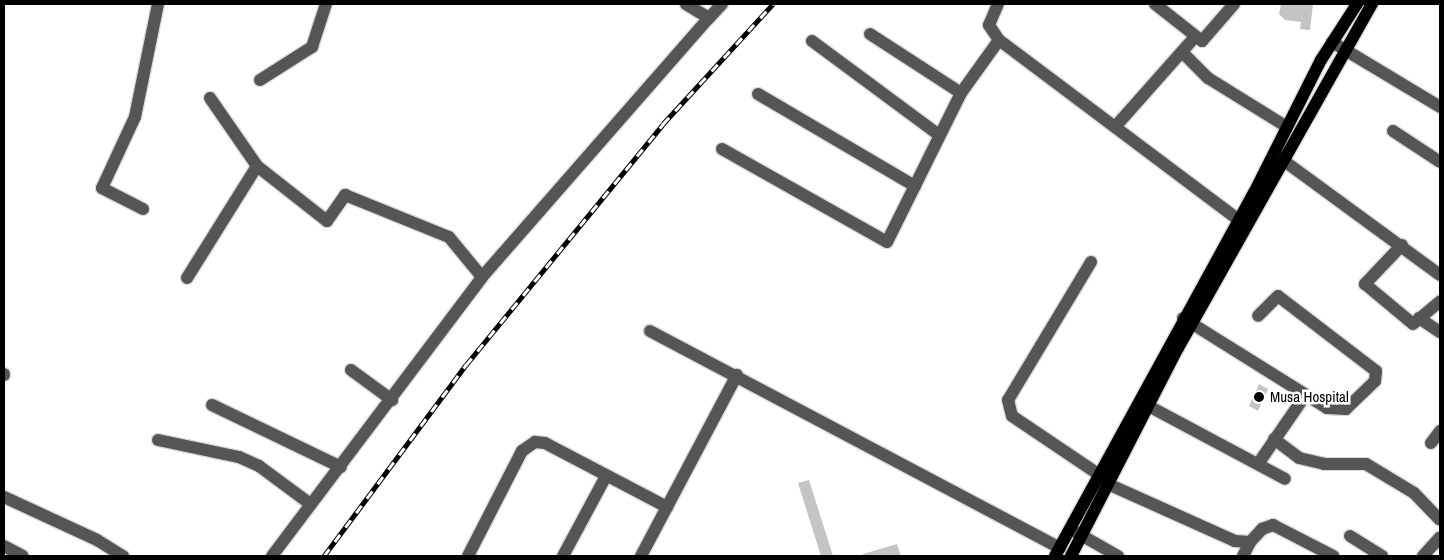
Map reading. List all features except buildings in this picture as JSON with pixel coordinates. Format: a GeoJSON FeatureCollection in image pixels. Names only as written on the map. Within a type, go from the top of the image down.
{"type":"FeatureCollection","features":[{"type":"Feature","properties":{"kind":"main road"},"geometry":{"type":"LineString","coordinates":[[1058,552],[1070,529],[1103,480],[1146,404],[1287,127],[1332,42],[1357,4]]}},
{"type":"Feature","properties":{"kind":"main road"},"geometry":{"type":"LineString","coordinates":[[1188,322],[1286,159],[1344,49],[1372,4]]}},
{"type":"Feature","properties":{"kind":"main road"},"geometry":{"type":"LineString","coordinates":[[1071,556],[1083,535],[1103,480]]}},
{"type":"Feature","properties":{"kind":"street"},"geometry":{"type":"LineString","coordinates":[[143,209],[102,188],[135,117],[158,4]]}},
{"type":"Feature","properties":{"kind":"street"},"geometry":{"type":"LineString","coordinates":[[260,80],[312,46],[326,4]]}},
{"type":"Feature","properties":{"kind":"street"},"geometry":{"type":"LineString","coordinates":[[686,4],[709,18]]}},
{"type":"Feature","properties":{"kind":"street"},"geometry":{"type":"LineString","coordinates":[[272,556],[309,503],[341,467],[482,277],[722,4]]}},
{"type":"Feature","properties":{"kind":"street"},"geometry":{"type":"LineString","coordinates":[[998,4],[989,25],[999,40],[1239,220]]}},
{"type":"Feature","properties":{"kind":"street"},"geometry":{"type":"LineString","coordinates":[[1155,4],[1194,38],[1202,41],[1209,37],[1234,4]]}},
{"type":"Feature","properties":{"kind":"street"},"geometry":{"type":"LineString","coordinates":[[870,34],[961,93]]}},
{"type":"Feature","properties":{"kind":"street"},"geometry":{"type":"LineString","coordinates":[[1115,127],[1194,38]]}},
{"type":"Feature","properties":{"kind":"street"},"geometry":{"type":"LineString","coordinates":[[722,149],[887,242],[961,93],[999,40]]}},
{"type":"Feature","properties":{"kind":"street"},"geometry":{"type":"LineString","coordinates":[[812,41],[939,135]]}},
{"type":"Feature","properties":{"kind":"street"},"geometry":{"type":"LineString","coordinates":[[1332,42],[1440,107]]}},
{"type":"Feature","properties":{"kind":"street"},"geometry":{"type":"LineString","coordinates":[[1182,52],[1208,78],[1287,127]]}},
{"type":"Feature","properties":{"kind":"street"},"geometry":{"type":"LineString","coordinates":[[758,94],[915,186]]}},
{"type":"Feature","properties":{"kind":"street"},"geometry":{"type":"LineString","coordinates":[[210,98],[257,166],[327,221],[344,194],[449,237],[482,277]]}},
{"type":"Feature","properties":{"kind":"street"},"geometry":{"type":"LineString","coordinates":[[1394,132],[1440,162]]}},
{"type":"Feature","properties":{"kind":"street"},"geometry":{"type":"LineString","coordinates":[[1273,154],[1286,159],[1440,275]]}},
{"type":"Feature","properties":{"kind":"street"},"geometry":{"type":"LineString","coordinates":[[187,278],[257,166]]}},
{"type":"Feature","properties":{"kind":"street"},"geometry":{"type":"LineString","coordinates":[[1402,245],[1365,284],[1413,324],[1440,301]]}},
{"type":"Feature","properties":{"kind":"street"},"geometry":{"type":"LineString","coordinates":[[1091,262],[1008,400],[1012,416],[1103,480],[1214,534],[1250,542]]}},
{"type":"Feature","properties":{"kind":"street"},"geometry":{"type":"LineString","coordinates":[[1188,322],[1304,397],[1327,408],[1346,410],[1378,376],[1278,296],[1258,316]]}},
{"type":"Feature","properties":{"kind":"street"},"geometry":{"type":"LineString","coordinates":[[1419,318],[1440,332]]}},
{"type":"Feature","properties":{"kind":"street"},"geometry":{"type":"LineString","coordinates":[[650,331],[737,375],[1058,552]]}},
{"type":"Feature","properties":{"kind":"street"},"geometry":{"type":"LineString","coordinates":[[351,370],[392,400]]}},
{"type":"Feature","properties":{"kind":"street"},"geometry":{"type":"LineString","coordinates":[[641,556],[737,375]]}},
{"type":"Feature","properties":{"kind":"street"},"geometry":{"type":"LineString","coordinates":[[1258,464],[1304,397]]}},
{"type":"Feature","properties":{"kind":"street"},"geometry":{"type":"LineString","coordinates":[[1146,404],[1285,479]]}},
{"type":"Feature","properties":{"kind":"street"},"geometry":{"type":"LineString","coordinates":[[212,405],[341,467]]}},
{"type":"Feature","properties":{"kind":"street"},"geometry":{"type":"LineString","coordinates":[[1431,443],[1440,430]]}},
{"type":"Feature","properties":{"kind":"street"},"geometry":{"type":"LineString","coordinates":[[158,440],[239,456],[259,466],[309,503]]}},
{"type":"Feature","properties":{"kind":"street"},"geometry":{"type":"LineString","coordinates":[[1274,440],[1298,458],[1324,464],[1366,464],[1414,493],[1440,520]]}},
{"type":"Feature","properties":{"kind":"street"},"geometry":{"type":"LineString","coordinates":[[468,556],[528,444],[545,443],[668,507]]}},
{"type":"Feature","properties":{"kind":"street"},"geometry":{"type":"LineString","coordinates":[[562,556],[606,476]]}},
{"type":"Feature","properties":{"kind":"street"},"geometry":{"type":"LineString","coordinates":[[4,497],[97,540],[123,556]]}},
{"type":"Feature","properties":{"kind":"street"},"geometry":{"type":"LineString","coordinates":[[1243,556],[1250,542],[1262,529],[1273,526],[1333,556]]}},
{"type":"Feature","properties":{"kind":"street"},"geometry":{"type":"LineString","coordinates":[[1070,529],[1118,556]]}},
{"type":"Feature","properties":{"kind":"street"},"geometry":{"type":"LineString","coordinates":[[1350,536],[1382,556]]}},
{"type":"Feature","properties":{"kind":"street"},"geometry":{"type":"LineString","coordinates":[[1423,556],[1440,537]]}},
{"type":"Feature","properties":{"kind":"street"},"geometry":{"type":"LineString","coordinates":[[4,546],[23,556]]}},
{"type":"Feature","properties":{"kind":"railway"},"geometry":{"type":"LineString","coordinates":[[324,556],[466,365],[663,124],[773,4]]}},
{"type":"Feature","properties":{"kind":"place","name":"Musa Hospital"},"geometry":{"type":"Point","coordinates":[1259,397]}}]}
